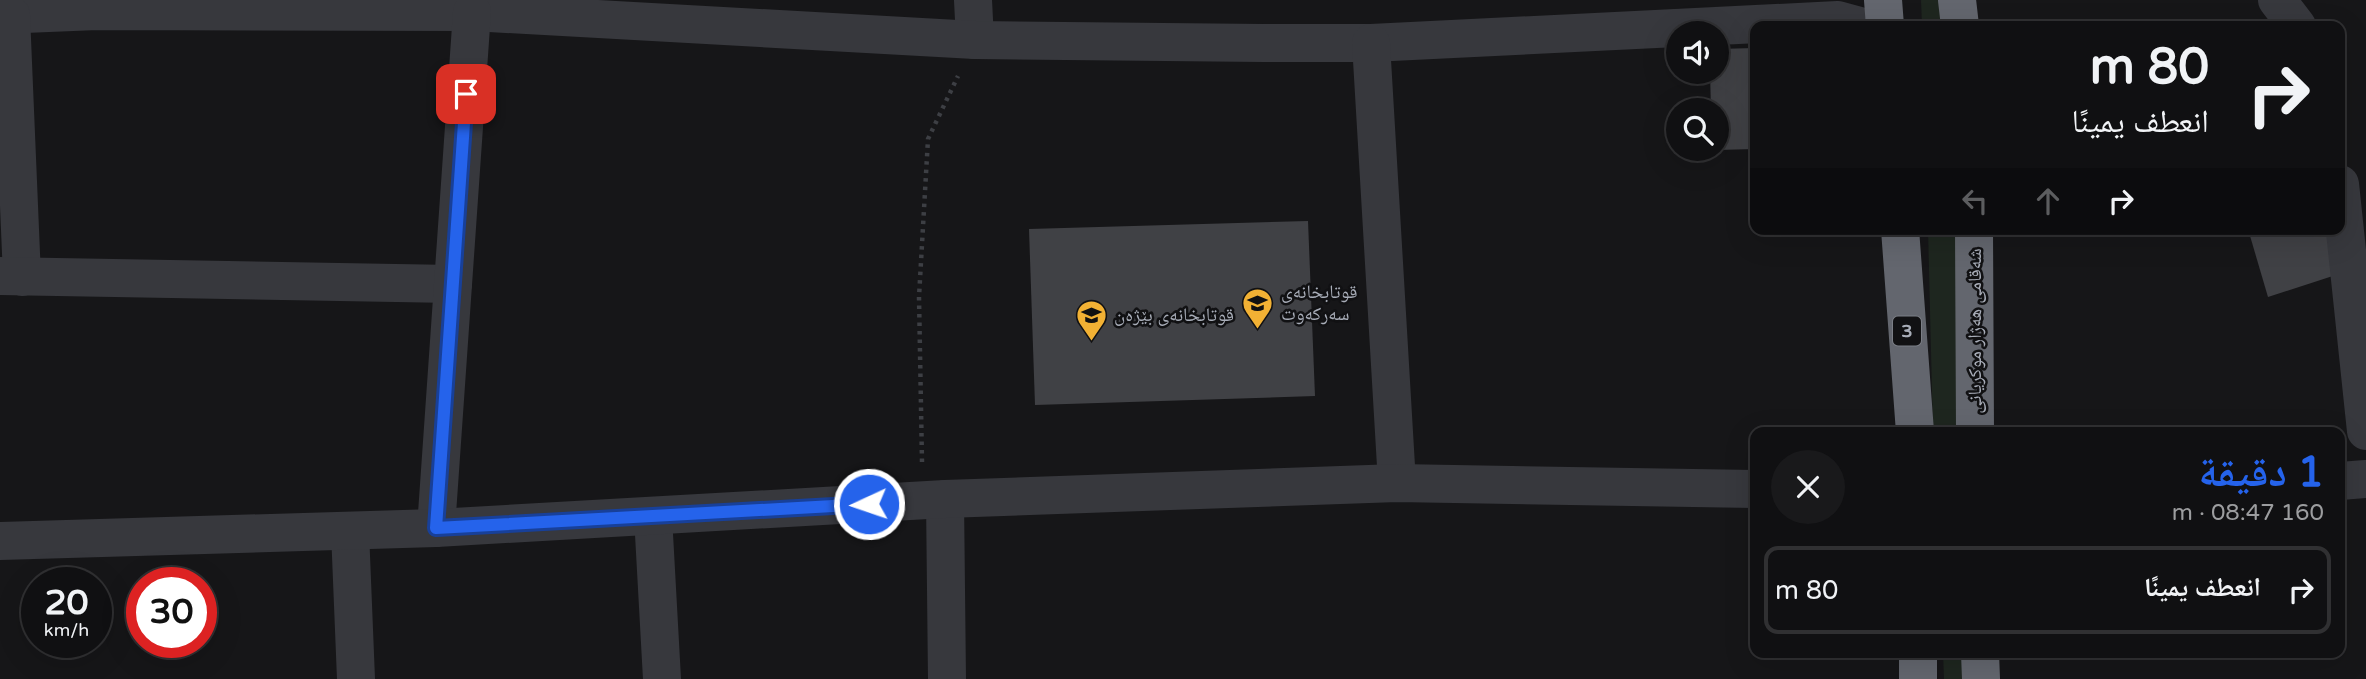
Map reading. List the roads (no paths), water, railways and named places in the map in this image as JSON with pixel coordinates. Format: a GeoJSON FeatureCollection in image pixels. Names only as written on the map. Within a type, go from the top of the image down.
{"type":"FeatureCollection","features":[{"type":"Feature","properties":{"kind":"highway"},"geometry":{"type":"LineString","coordinates":[[1883,0],[1885,21]]}},
{"type":"Feature","properties":{"kind":"highway"},"geometry":{"type":"LineString","coordinates":[[1957,0],[1959,21]]}},
{"type":"Feature","properties":{"kind":"highway","name":"3"},"geometry":{"type":"LineString","coordinates":[[1900,235],[1915,427]]}},
{"type":"Feature","properties":{"kind":"highway","name":"شەقامی ھەژار موکریانی"},"geometry":{"type":"LineString","coordinates":[[1974,235],[1975,427]]}},
{"type":"Feature","properties":{"kind":"highway"},"geometry":{"type":"LineString","coordinates":[[1918,658],[1918,679]]}},
{"type":"Feature","properties":{"kind":"highway"},"geometry":{"type":"LineString","coordinates":[[1980,658],[1981,679]]}},
{"type":"Feature","properties":{"kind":"street"},"geometry":{"type":"LineString","coordinates":[[973,0],[975,40]]}},
{"type":"Feature","properties":{"kind":"street"},"geometry":{"type":"LineString","coordinates":[[2277,0],[2293,21]]}},
{"type":"Feature","properties":{"kind":"street"},"geometry":{"type":"LineString","coordinates":[[453,284],[11,277],[6,15],[96,6],[430,6],[472,12],[975,40],[1371,43],[1750,24]]}},
{"type":"Feature","properties":{"kind":"street"},"geometry":{"type":"LineString","coordinates":[[436,528],[472,12]]}},
{"type":"Feature","properties":{"kind":"street"},"geometry":{"type":"LineString","coordinates":[[1818,21],[1842,21]]}},
{"type":"Feature","properties":{"kind":"street"},"geometry":{"type":"LineString","coordinates":[[1371,43],[1397,483]]}},
{"type":"Feature","properties":{"kind":"street"},"geometry":{"type":"LineString","coordinates":[[2345,232],[2366,431]]}},
{"type":"Feature","properties":{"kind":"street"},"geometry":{"type":"LineString","coordinates":[[2345,481],[2366,479]]}},
{"type":"Feature","properties":{"kind":"street"},"geometry":{"type":"LineString","coordinates":[[0,541],[436,528],[934,500],[1397,483],[1750,489]]}},
{"type":"Feature","properties":{"kind":"street"},"geometry":{"type":"LineString","coordinates":[[934,500],[947,679]]}},
{"type":"Feature","properties":{"kind":"street"},"geometry":{"type":"LineString","coordinates":[[653,516],[662,679]]}},
{"type":"Feature","properties":{"kind":"street"},"geometry":{"type":"LineString","coordinates":[[350,531],[356,679]]}},
{"type":"Feature","properties":{"kind":"place","name":"قوتابخانەی سەرکەوت"},"geometry":{"type":"Point","coordinates":[1258,330]}},
{"type":"Feature","properties":{"kind":"place","name":"قوتابخانەی بێژەن"},"geometry":{"type":"Point","coordinates":[1091,342]}}]}
